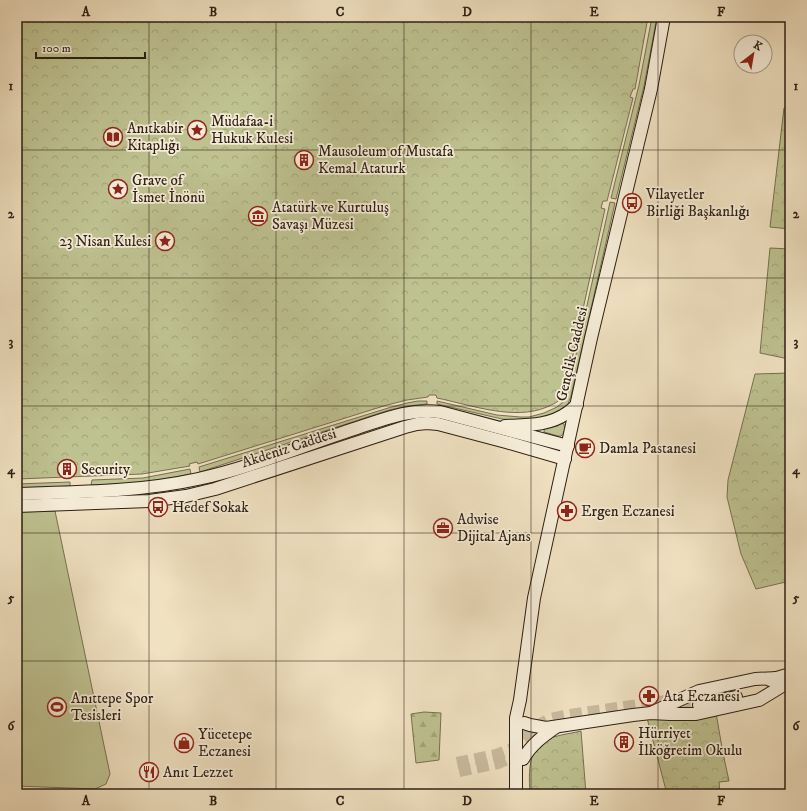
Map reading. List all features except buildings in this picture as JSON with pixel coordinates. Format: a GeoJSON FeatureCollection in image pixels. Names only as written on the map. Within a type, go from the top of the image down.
{"type":"FeatureCollection","features":[{"type":"Feature","properties":{"kind":"main road","name":"Gençlik Caddesi"},"geometry":{"type":"LineString","coordinates":[[516,794],[516,718],[520,700],[534,598],[604,286],[651,90],[664,17]]}},
{"type":"Feature","properties":{"kind":"main road"},"geometry":{"type":"LineString","coordinates":[[495,427],[546,422],[563,415],[577,405]]}},
{"type":"Feature","properties":{"kind":"main road","name":"Akdeniz Caddesi"},"geometry":{"type":"LineString","coordinates":[[17,494],[148,487],[199,479],[252,464],[394,416],[415,412],[440,412],[568,446]]}},
{"type":"Feature","properties":{"kind":"main road","name":"Akdeniz Caddesi"},"geometry":{"type":"LineString","coordinates":[[17,506],[149,501],[186,496],[215,489],[405,427],[427,423],[438,424],[565,459]]}},
{"type":"Feature","properties":{"kind":"main road"},"geometry":{"type":"LineString","coordinates":[[74,505],[75,492]]}},
{"type":"Feature","properties":{"kind":"main road"},"geometry":{"type":"LineString","coordinates":[[524,723],[530,726],[546,728],[651,713],[696,714],[759,700],[783,683],[790,674]]}},
{"type":"Feature","properties":{"kind":"main road"},"geometry":{"type":"LineString","coordinates":[[651,713],[698,691],[755,679],[783,683]]}},
{"type":"Feature","properties":{"kind":"main road"},"geometry":{"type":"LineString","coordinates":[[697,701],[783,683]]}},
{"type":"Feature","properties":{"kind":"main road","name":"Gençlik Caddesi"},"geometry":{"type":"LineString","coordinates":[[520,700],[524,717],[524,794]]}},
{"type":"Feature","properties":{"kind":"main road"},"geometry":{"type":"LineString","coordinates":[[523,759],[532,746],[558,726]]}},
{"type":"Feature","properties":{"kind":"green space"},"geometry":{"type":"Polygon","coordinates":[[[17,17],[648,17],[635,89],[633,89],[630,97],[633,98],[607,201],[603,201],[601,208],[605,209],[565,391],[562,397],[556,403],[534,411],[507,412],[478,408],[437,398],[436,395],[429,395],[428,397],[387,405],[198,464],[197,462],[189,464],[190,466],[142,474],[17,479],[17,17]]]}},
{"type":"Feature","properties":{"kind":"green space"},"geometry":{"type":"Polygon","coordinates":[[[652,17],[657,17],[644,86],[616,199],[611,198],[639,85],[652,17]]]}},
{"type":"Feature","properties":{"kind":"green space"},"geometry":{"type":"Polygon","coordinates":[[[784,108],[790,109],[790,229],[770,227],[784,108]]]}},
{"type":"Feature","properties":{"kind":"green space"},"geometry":{"type":"Polygon","coordinates":[[[610,202],[615,203],[568,404],[560,411],[543,418],[518,421],[502,419],[437,404],[437,401],[497,415],[529,417],[544,413],[562,403],[567,395],[610,202]]]}},
{"type":"Feature","properties":{"kind":"green space"},"geometry":{"type":"Polygon","coordinates":[[[770,248],[790,249],[790,357],[784,358],[760,353],[770,248]]]}},
{"type":"Feature","properties":{"kind":"green space"},"geometry":{"type":"Polygon","coordinates":[[[790,373],[790,581],[756,589],[741,554],[727,497],[728,480],[755,374],[790,373]]]}},
{"type":"Feature","properties":{"kind":"green space"},"geometry":{"type":"Polygon","coordinates":[[[418,401],[427,401],[427,404],[389,410],[200,472],[199,467],[388,408],[418,401]]]}},
{"type":"Feature","properties":{"kind":"green space"},"geometry":{"type":"Polygon","coordinates":[[[561,423],[564,424],[565,429],[561,436],[544,432],[545,428],[561,423]]]}},
{"type":"Feature","properties":{"kind":"green space"},"geometry":{"type":"Polygon","coordinates":[[[190,469],[191,474],[144,483],[91,485],[92,480],[143,478],[190,469]]]}},
{"type":"Feature","properties":{"kind":"green space"},"geometry":{"type":"Polygon","coordinates":[[[70,482],[70,486],[17,488],[17,484],[70,482]]]}},
{"type":"Feature","properties":{"kind":"green space","name":"Anıttepe Spor Tesisleri"},"geometry":{"type":"Polygon","coordinates":[[[55,511],[110,774],[106,784],[95,789],[17,786],[17,512],[55,511]]]}},
{"type":"Feature","properties":{"kind":"green space"},"geometry":{"type":"Polygon","coordinates":[[[424,712],[441,713],[439,760],[416,763],[411,714],[424,712]]]}},
{"type":"Feature","properties":{"kind":"green space"},"geometry":{"type":"Polygon","coordinates":[[[716,713],[729,781],[719,782],[720,794],[667,794],[647,718],[716,713]]]}},
{"type":"Feature","properties":{"kind":"green space"},"geometry":{"type":"Polygon","coordinates":[[[581,731],[586,794],[530,794],[530,765],[534,751],[538,745],[553,737],[581,731]]]}},
{"type":"Feature","properties":{"kind":"tunnel"},"geometry":{"type":"LineString","coordinates":[[457,763],[496,755],[512,749],[539,725],[550,719],[673,700]]}},
{"type":"Feature","properties":{"kind":"tunnel"},"geometry":{"type":"LineString","coordinates":[[661,710],[699,705]]}},
{"type":"Feature","properties":{"kind":"tunnel"},"geometry":{"type":"LineString","coordinates":[[459,771],[498,763],[514,756],[523,749]]}},
{"type":"Feature","properties":{"kind":"place","name":"Müdafaa-i Hukuk Kulesi"},"geometry":{"type":"Point","coordinates":[197,130]}},
{"type":"Feature","properties":{"kind":"place","name":"Anıtkabir Kitaplığı"},"geometry":{"type":"Point","coordinates":[113,137]}},
{"type":"Feature","properties":{"kind":"place","name":"Mausoleum of Mustafa Kemal Ataturk"},"geometry":{"type":"Point","coordinates":[304,160]}},
{"type":"Feature","properties":{"kind":"place","name":"Grave of İsmet İnönü"},"geometry":{"type":"Point","coordinates":[118,189]}},
{"type":"Feature","properties":{"kind":"place","name":"Vilayetler Birliği Başkanlığı"},"geometry":{"type":"Point","coordinates":[632,203]}},
{"type":"Feature","properties":{"kind":"place","name":"Atatürk ve Kurtuluş Savaşı Müzesi"},"geometry":{"type":"Point","coordinates":[258,216]}},
{"type":"Feature","properties":{"kind":"place","name":"23 Nisan Kulesi"},"geometry":{"type":"Point","coordinates":[165,241]}},
{"type":"Feature","properties":{"kind":"place","name":"Damla Pastanesi"},"geometry":{"type":"Point","coordinates":[585,448]}},
{"type":"Feature","properties":{"kind":"place","name":"Security"},"geometry":{"type":"Point","coordinates":[67,469]}},
{"type":"Feature","properties":{"kind":"place","name":"Hedef Sokak"},"geometry":{"type":"Point","coordinates":[158,507]}},
{"type":"Feature","properties":{"kind":"place","name":"Ergen Eczanesi"},"geometry":{"type":"Point","coordinates":[567,511]}},
{"type":"Feature","properties":{"kind":"place","name":"Adwise Dijital Ajans"},"geometry":{"type":"Point","coordinates":[443,528]}},
{"type":"Feature","properties":{"kind":"place","name":"Ata Eczanesi"},"geometry":{"type":"Point","coordinates":[649,696]}},
{"type":"Feature","properties":{"kind":"place","name":"Anıttepe Spor Tesisleri"},"geometry":{"type":"Point","coordinates":[57,707]}},
{"type":"Feature","properties":{"kind":"place","name":"Hürriyet İlköğretim Okulu"},"geometry":{"type":"Point","coordinates":[624,742]}},
{"type":"Feature","properties":{"kind":"place","name":"Yücetepe Eczanesi"},"geometry":{"type":"Point","coordinates":[184,743]}},
{"type":"Feature","properties":{"kind":"place","name":"Anıt Lezzet"},"geometry":{"type":"Point","coordinates":[149,772]}}]}
